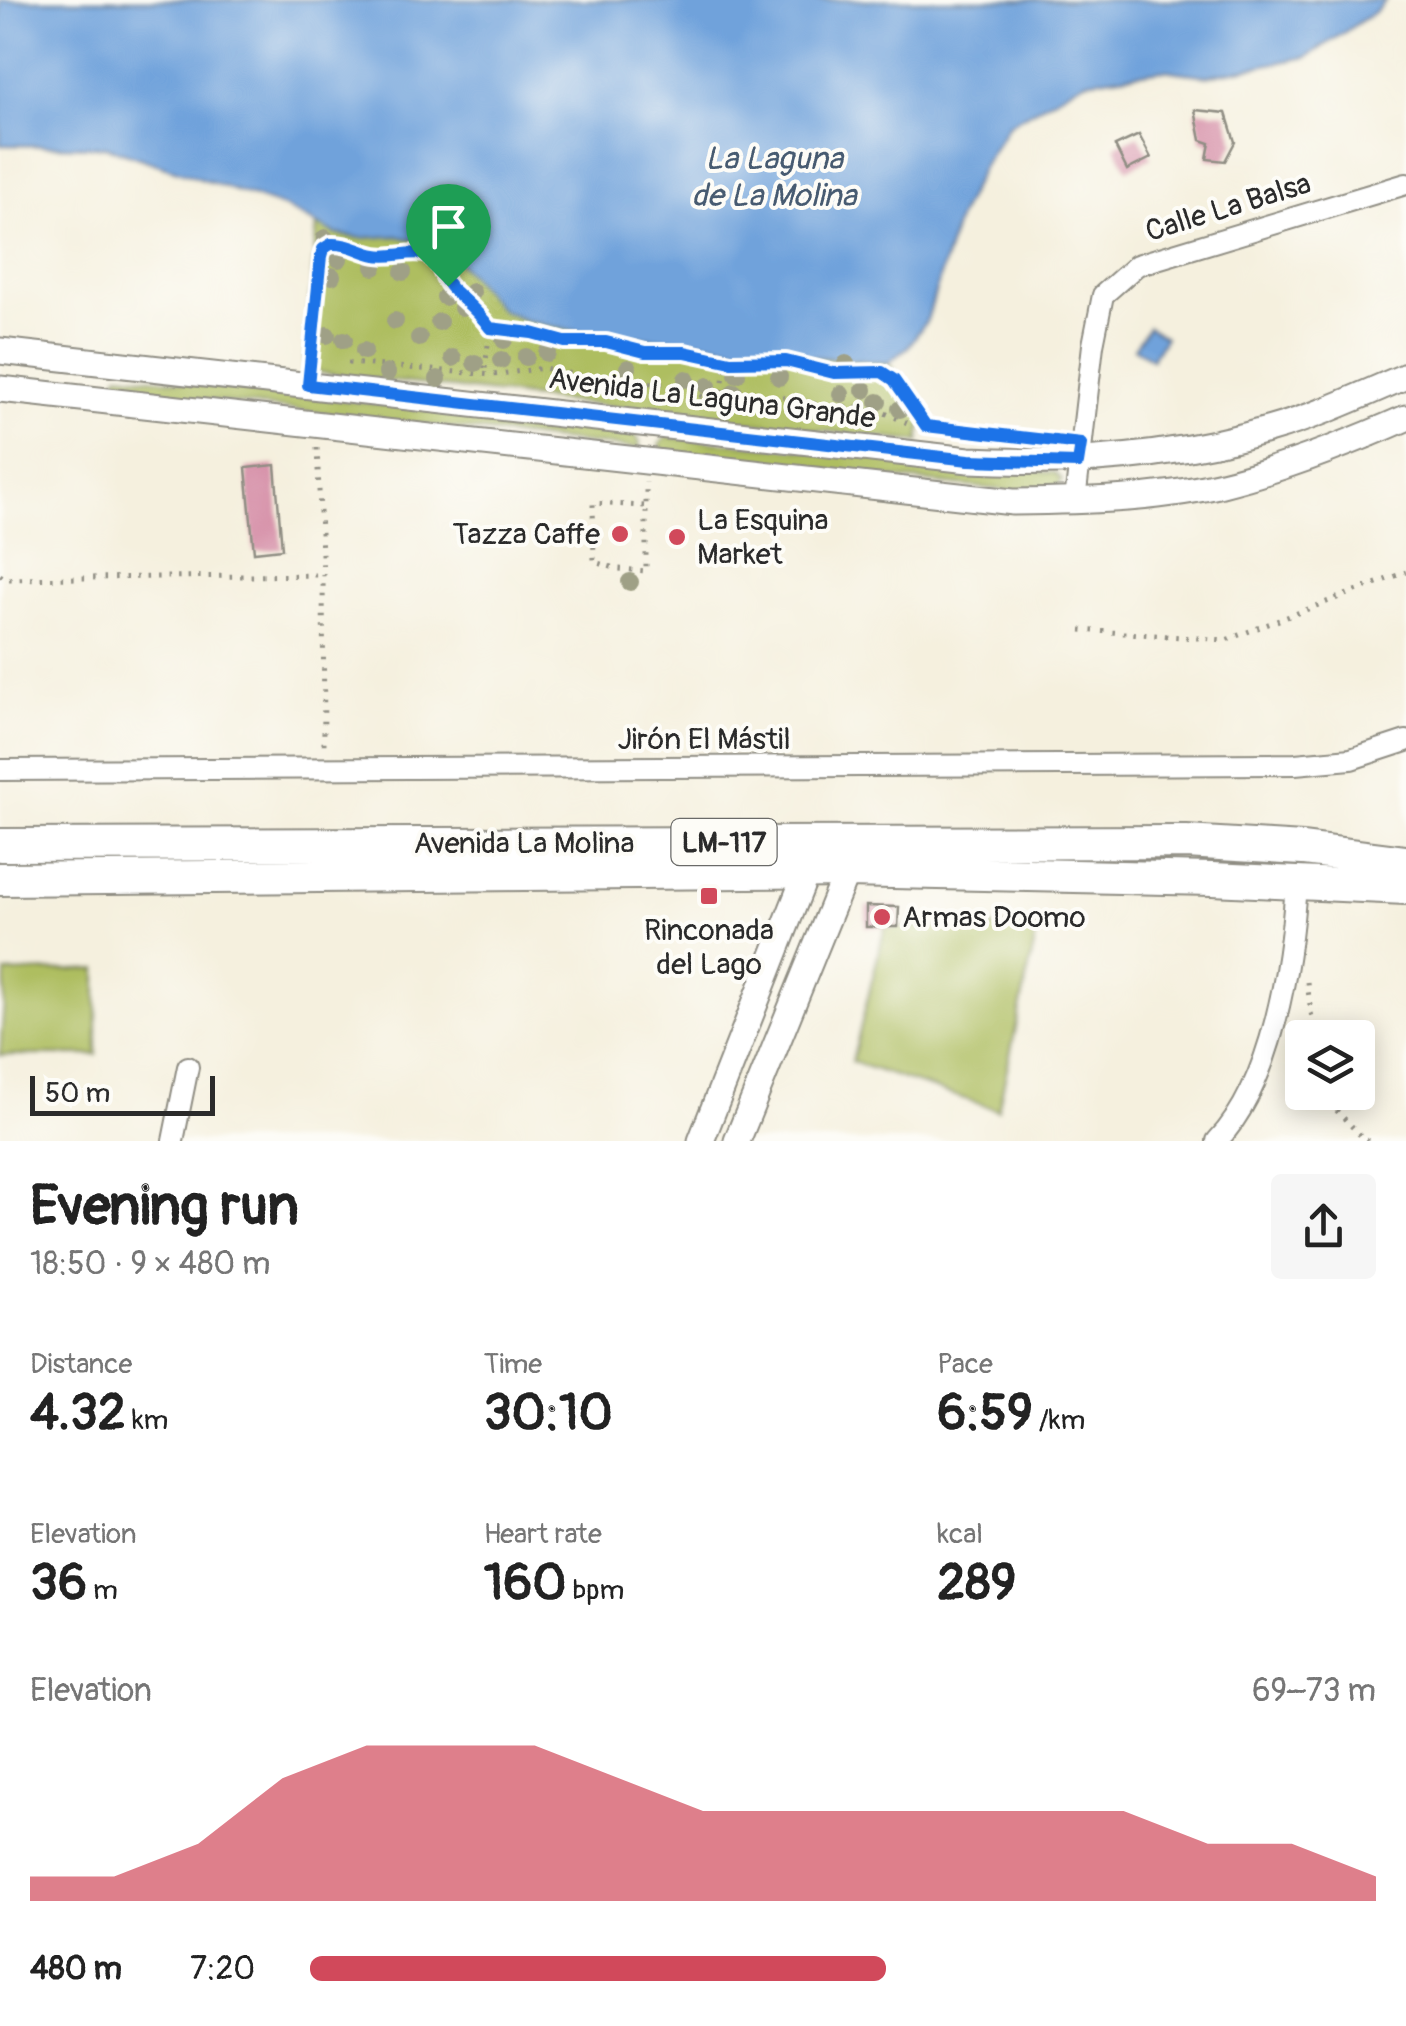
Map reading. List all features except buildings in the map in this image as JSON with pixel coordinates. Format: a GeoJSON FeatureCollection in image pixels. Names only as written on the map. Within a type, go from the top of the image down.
{"type":"FeatureCollection","features":[{"type":"Feature","properties":{"kind":"main road","name":"Avenida La Molina"},"geometry":{"type":"LineString","coordinates":[[0,845],[853,856],[1186,842],[1302,848],[1406,862]]}},
{"type":"Feature","properties":{"kind":"main road"},"geometry":{"type":"LineString","coordinates":[[40,845],[229,877]]}},
{"type":"Feature","properties":{"kind":"main road","name":"Avenida La Molina"},"geometry":{"type":"LineString","coordinates":[[0,879],[229,877],[813,856]]}},
{"type":"Feature","properties":{"kind":"main road","name":"Avenida La Molina"},"geometry":{"type":"LineString","coordinates":[[853,856],[1406,888]]}},
{"type":"Feature","properties":{"kind":"street","name":"Calle La Balsa"},"geometry":{"type":"LineString","coordinates":[[1075,502],[1093,345],[1104,295],[1137,265],[1406,184]]}},
{"type":"Feature","properties":{"kind":"street","name":"Avenida La Laguna Grande"},"geometry":{"type":"LineString","coordinates":[[0,351],[107,363],[309,373],[482,404],[969,460],[1078,463],[1212,445],[1274,428],[1406,376]]}},
{"type":"Feature","properties":{"kind":"street"},"geometry":{"type":"LineString","coordinates":[[102,401],[107,363]]}},
{"type":"Feature","properties":{"kind":"street"},"geometry":{"type":"LineString","coordinates":[[0,389],[1013,502],[1075,502],[1217,485],[1344,446],[1406,418]]}},
{"type":"Feature","properties":{"kind":"street","name":"Jirón El Mástil"},"geometry":{"type":"LineString","coordinates":[[0,770],[1295,764],[1350,759],[1406,741]]}},
{"type":"Feature","properties":{"kind":"street"},"geometry":{"type":"LineString","coordinates":[[701,1141],[813,856]]}},
{"type":"Feature","properties":{"kind":"street"},"geometry":{"type":"LineString","coordinates":[[714,1107],[741,1130],[853,856]]}},
{"type":"Feature","properties":{"kind":"street"},"geometry":{"type":"LineString","coordinates":[[1217,1141],[1244,1105],[1265,1051],[1286,963],[1296,883]]}},
{"type":"Feature","properties":{"kind":"street"},"geometry":{"type":"LineString","coordinates":[[173,1141],[188,1068]]}},
{"type":"Feature","properties":{"kind":"path"},"geometry":{"type":"LineString","coordinates":[[309,373],[323,249],[331,244],[355,246],[377,255],[419,253],[442,268],[448,286],[473,306],[490,328],[482,404]]}},
{"type":"Feature","properties":{"kind":"path"},"geometry":{"type":"LineString","coordinates":[[490,328],[565,342],[606,342],[645,352],[700,353],[726,361],[768,359],[834,373],[882,372],[894,380],[926,426]]}},
{"type":"Feature","properties":{"kind":"path"},"geometry":{"type":"LineString","coordinates":[[717,430],[726,361]]}},
{"type":"Feature","properties":{"kind":"path"},"geometry":{"type":"LineString","coordinates":[[309,373],[326,362]]}},
{"type":"Feature","properties":{"kind":"path"},"geometry":{"type":"LineString","coordinates":[[340,363],[484,374],[544,368],[610,382],[656,382],[720,403],[777,396],[825,406],[872,408],[908,424],[1014,436]]}},
{"type":"Feature","properties":{"kind":"path"},"geometry":{"type":"LineString","coordinates":[[653,412],[656,382]]}},
{"type":"Feature","properties":{"kind":"path"},"geometry":{"type":"LineString","coordinates":[[316,425],[324,770]]}},
{"type":"Feature","properties":{"kind":"path"},"geometry":{"type":"LineString","coordinates":[[644,506],[594,502],[594,562],[646,571],[647,480]]}},
{"type":"Feature","properties":{"kind":"path"},"geometry":{"type":"LineString","coordinates":[[1081,630],[1226,640],[1406,572]]}},
{"type":"Feature","properties":{"kind":"path"},"geometry":{"type":"LineString","coordinates":[[2,578],[322,575]]}},
{"type":"Feature","properties":{"kind":"path"},"geometry":{"type":"LineString","coordinates":[[1336,1110],[1365,1140],[1372,1141]]}},
{"type":"Feature","properties":{"kind":"green space"},"geometry":{"type":"Polygon","coordinates":[[[317,223],[336,234],[361,238],[397,236],[432,244],[449,253],[472,276],[588,334],[703,342],[753,352],[888,363],[924,408],[919,442],[304,371],[317,223]]]}},
{"type":"Feature","properties":{"kind":"green space"},"geometry":{"type":"Polygon","coordinates":[[[119,374],[635,434],[640,443],[639,449],[117,390],[113,382],[119,374]]]}},
{"type":"Feature","properties":{"kind":"green space"},"geometry":{"type":"Polygon","coordinates":[[[666,437],[1055,473],[1062,480],[1056,489],[1010,491],[664,453],[659,445],[666,437]]]}},
{"type":"Feature","properties":{"kind":"green space"},"geometry":{"type":"Polygon","coordinates":[[[885,927],[1038,927],[998,1110],[852,1062],[885,927]]]}},
{"type":"Feature","properties":{"kind":"green space"},"geometry":{"type":"Polygon","coordinates":[[[97,969],[97,1055],[0,1055],[6,973],[97,969]]]}},
{"type":"Feature","properties":{"kind":"water","name":"La Laguna de La Molina"},"geometry":{"type":"Polygon","coordinates":[[[0,0],[1386,0],[1376,11],[1307,57],[1207,76],[1163,70],[1085,81],[1009,124],[982,167],[957,220],[927,320],[908,347],[888,363],[753,352],[703,342],[588,334],[526,321],[501,310],[450,253],[432,244],[397,236],[361,238],[336,234],[283,207],[107,147],[0,145],[0,0]]]}},
{"type":"Feature","properties":{"kind":"water"},"geometry":{"type":"Polygon","coordinates":[[[1148,327],[1165,337],[1152,359],[1134,348],[1148,327]]]}},
{"type":"Feature","properties":{"kind":"place","name":"Tazza Caffe"},"geometry":{"type":"Point","coordinates":[620,534]}},
{"type":"Feature","properties":{"kind":"place","name":"La Esquina Market"},"geometry":{"type":"Point","coordinates":[677,537]}},
{"type":"Feature","properties":{"kind":"place","name":"Rinconada del Lago"},"geometry":{"type":"Point","coordinates":[709,896]}},
{"type":"Feature","properties":{"kind":"place","name":"Armas Doomo"},"geometry":{"type":"Point","coordinates":[882,917]}},
{"type":"Feature","properties":{"kind":"route"},"geometry":{"type":"LineString","coordinates":[[340,244],[377,255],[419,253],[436,261],[448,286],[465,298],[490,328],[565,342],[606,342],[658,354],[700,353],[731,362],[768,359],[834,373],[882,372],[890,375],[926,426],[1081,444],[1078,463],[969,460],[308,385],[323,249],[340,244]]}}]}
